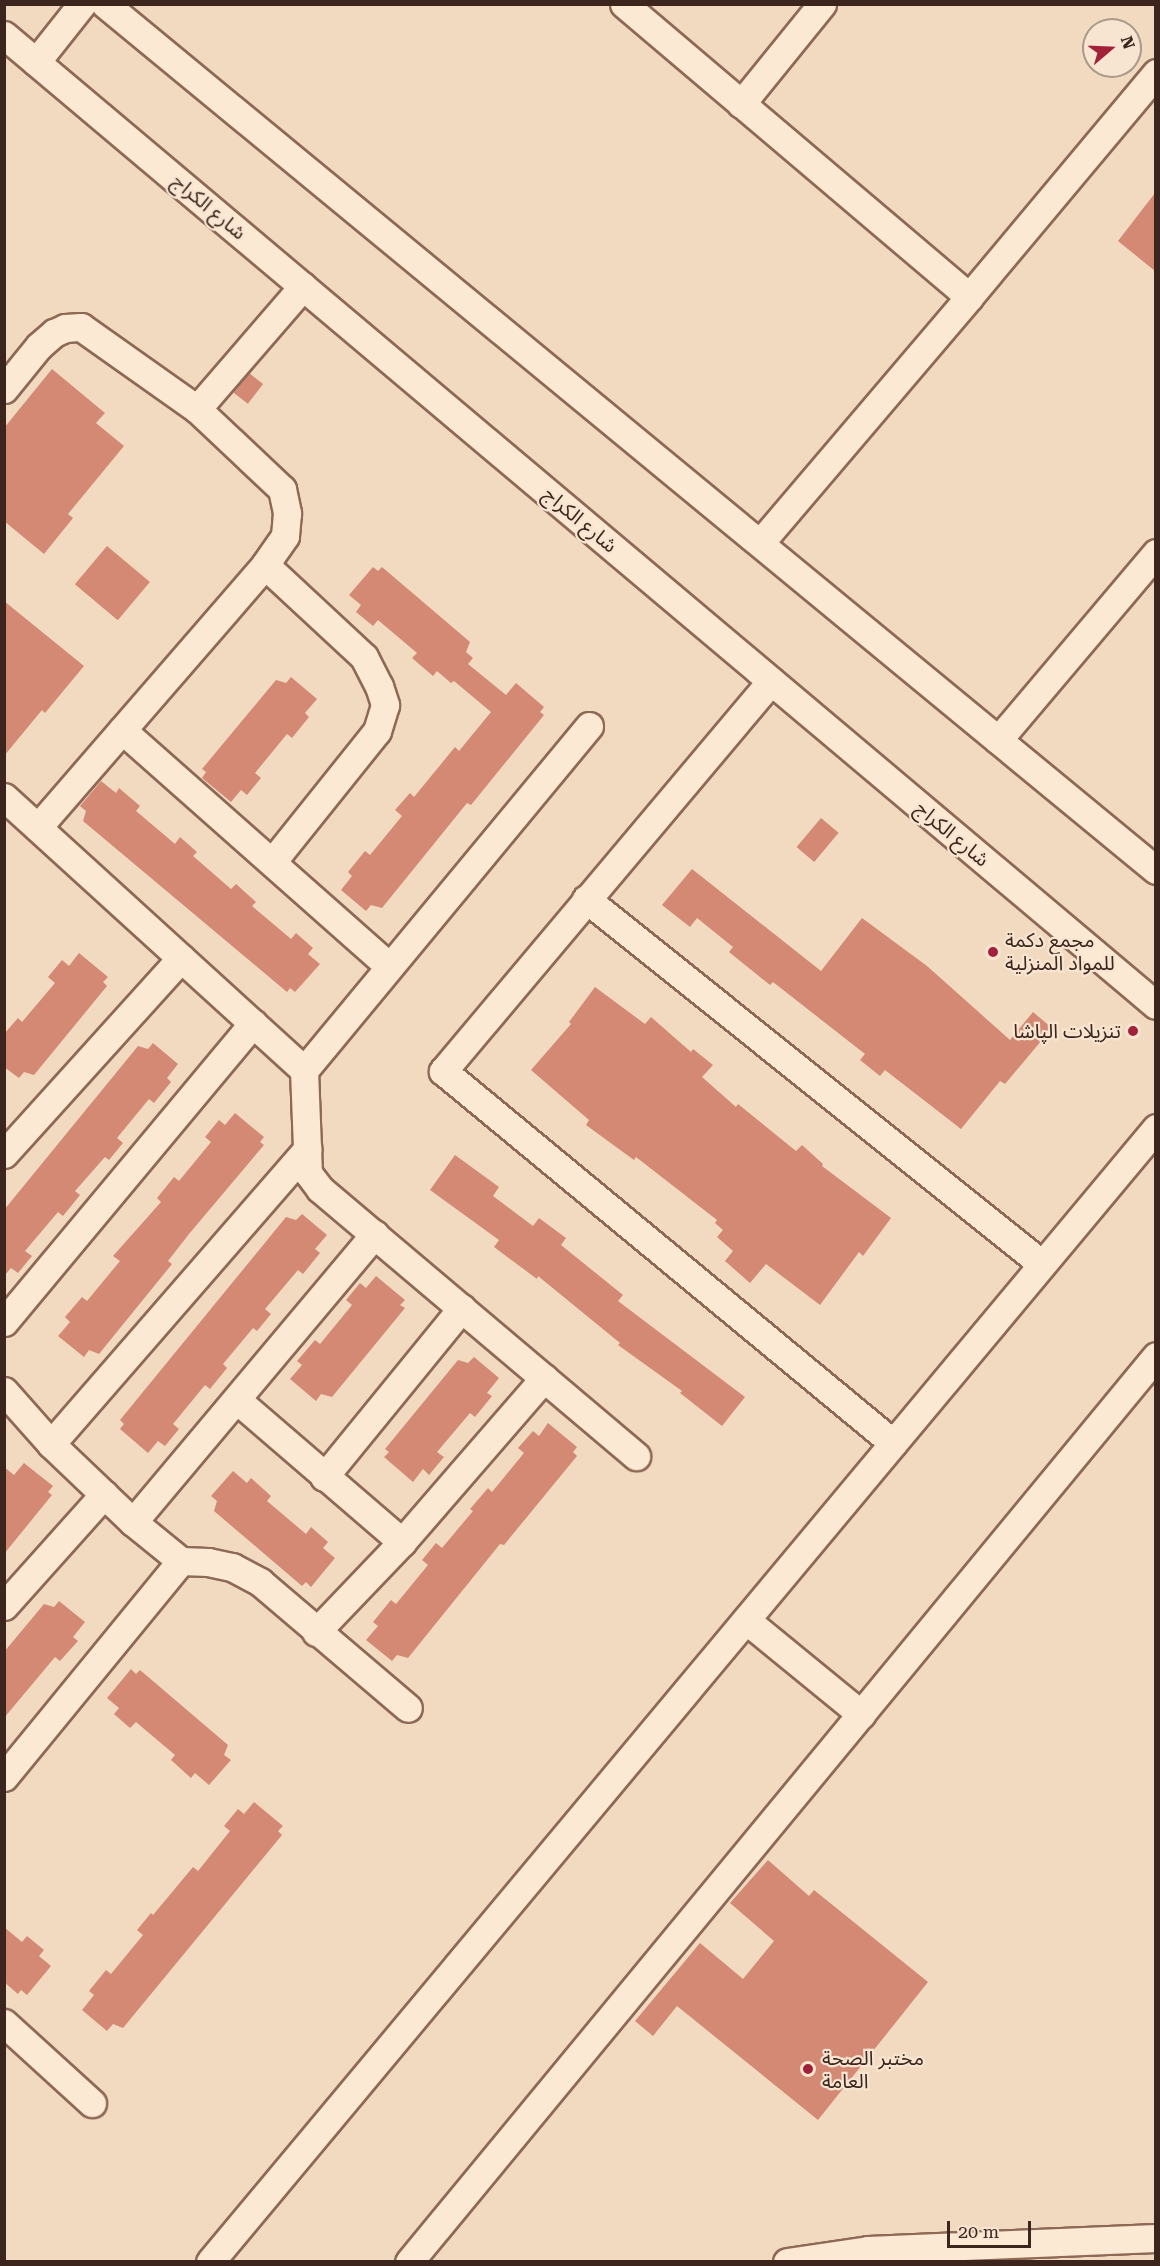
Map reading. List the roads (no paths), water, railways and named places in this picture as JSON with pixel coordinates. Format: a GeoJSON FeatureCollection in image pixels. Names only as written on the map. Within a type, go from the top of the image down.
{"type":"FeatureCollection","features":[{"type":"Feature","properties":{"kind":"street"},"geometry":{"type":"LineString","coordinates":[[36,62],[82,4]]}},
{"type":"Feature","properties":{"kind":"street"},"geometry":{"type":"LineString","coordinates":[[105,4],[1155,870]]}},
{"type":"Feature","properties":{"kind":"street"},"geometry":{"type":"LineString","coordinates":[[624,4],[969,297]]}},
{"type":"Feature","properties":{"kind":"street"},"geometry":{"type":"LineString","coordinates":[[741,104],[822,4]]}},
{"type":"Feature","properties":{"kind":"street","name":"شارع الكراج"},"geometry":{"type":"LineString","coordinates":[[4,35],[1155,1005]]}},
{"type":"Feature","properties":{"kind":"street"},"geometry":{"type":"LineString","coordinates":[[760,543],[1155,73]]}},
{"type":"Feature","properties":{"kind":"street"},"geometry":{"type":"LineString","coordinates":[[197,409],[303,286]]}},
{"type":"Feature","properties":{"kind":"street"},"geometry":{"type":"LineString","coordinates":[[4,390],[39,346],[59,330],[81,327],[197,409],[282,489],[287,513],[285,536],[266,565],[38,827]]}},
{"type":"Feature","properties":{"kind":"street"},"geometry":{"type":"LineString","coordinates":[[4,354],[39,346]]}},
{"type":"Feature","properties":{"kind":"street"},"geometry":{"type":"LineString","coordinates":[[998,740],[1155,553]]}},
{"type":"Feature","properties":{"kind":"street"},"geometry":{"type":"LineString","coordinates":[[266,565],[364,657],[379,686],[385,705],[377,731],[272,862]]}},
{"type":"Feature","properties":{"kind":"street"},"geometry":{"type":"LineString","coordinates":[[771,681],[443,1071],[893,1443]]}},
{"type":"Feature","properties":{"kind":"street"},"geometry":{"type":"LineString","coordinates":[[589,726],[304,1070],[308,1173],[320,1189],[636,1456]]}},
{"type":"Feature","properties":{"kind":"street"},"geometry":{"type":"LineString","coordinates":[[123,730],[389,966]]}},
{"type":"Feature","properties":{"kind":"street"},"geometry":{"type":"LineString","coordinates":[[4,797],[304,1070]]}},
{"type":"Feature","properties":{"kind":"street"},"geometry":{"type":"LineString","coordinates":[[586,899],[1042,1264]]}},
{"type":"Feature","properties":{"kind":"street"},"geometry":{"type":"LineString","coordinates":[[4,1154],[181,958]]}},
{"type":"Feature","properties":{"kind":"street"},"geometry":{"type":"LineString","coordinates":[[4,1322],[253,1023]]}},
{"type":"Feature","properties":{"kind":"street"},"geometry":{"type":"LineString","coordinates":[[210,2262],[1155,1128]]}},
{"type":"Feature","properties":{"kind":"street"},"geometry":{"type":"LineString","coordinates":[[51,1444],[307,1149]]}},
{"type":"Feature","properties":{"kind":"street"},"geometry":{"type":"LineString","coordinates":[[133,1522],[375,1234]]}},
{"type":"Feature","properties":{"kind":"street"},"geometry":{"type":"LineString","coordinates":[[324,1477],[462,1308]]}},
{"type":"Feature","properties":{"kind":"street"},"geometry":{"type":"LineString","coordinates":[[409,2262],[1155,1356]]}},
{"type":"Feature","properties":{"kind":"street"},"geometry":{"type":"LineString","coordinates":[[316,1632],[402,1542],[544,1378]]}},
{"type":"Feature","properties":{"kind":"street"},"geometry":{"type":"LineString","coordinates":[[237,1400],[402,1542]]}},
{"type":"Feature","properties":{"kind":"street"},"geometry":{"type":"LineString","coordinates":[[8,1403],[133,1522],[181,1561],[208,1562],[232,1567],[260,1582],[408,1708]]}},
{"type":"Feature","properties":{"kind":"street"},"geometry":{"type":"LineString","coordinates":[[4,1606],[104,1494]]}},
{"type":"Feature","properties":{"kind":"street"},"geometry":{"type":"LineString","coordinates":[[4,1777],[181,1561]]}},
{"type":"Feature","properties":{"kind":"street"},"geometry":{"type":"LineString","coordinates":[[746,1620],[861,1714]]}},
{"type":"Feature","properties":{"kind":"street"},"geometry":{"type":"LineString","coordinates":[[4,2023],[92,2103]]}},
{"type":"Feature","properties":{"kind":"street"},"geometry":{"type":"LineString","coordinates":[[787,2262],[868,2250],[1155,2238]]}},
{"type":"Feature","properties":{"kind":"place","name":"مجمع دكمة للمواد المنزلية"},"geometry":{"type":"Point","coordinates":[993,952]}},
{"type":"Feature","properties":{"kind":"place","name":"تنزيلات الپاشا"},"geometry":{"type":"Point","coordinates":[1133,1031]}},
{"type":"Feature","properties":{"kind":"place","name":"مختبر الصحة العامة"},"geometry":{"type":"Point","coordinates":[808,2069]}}]}
